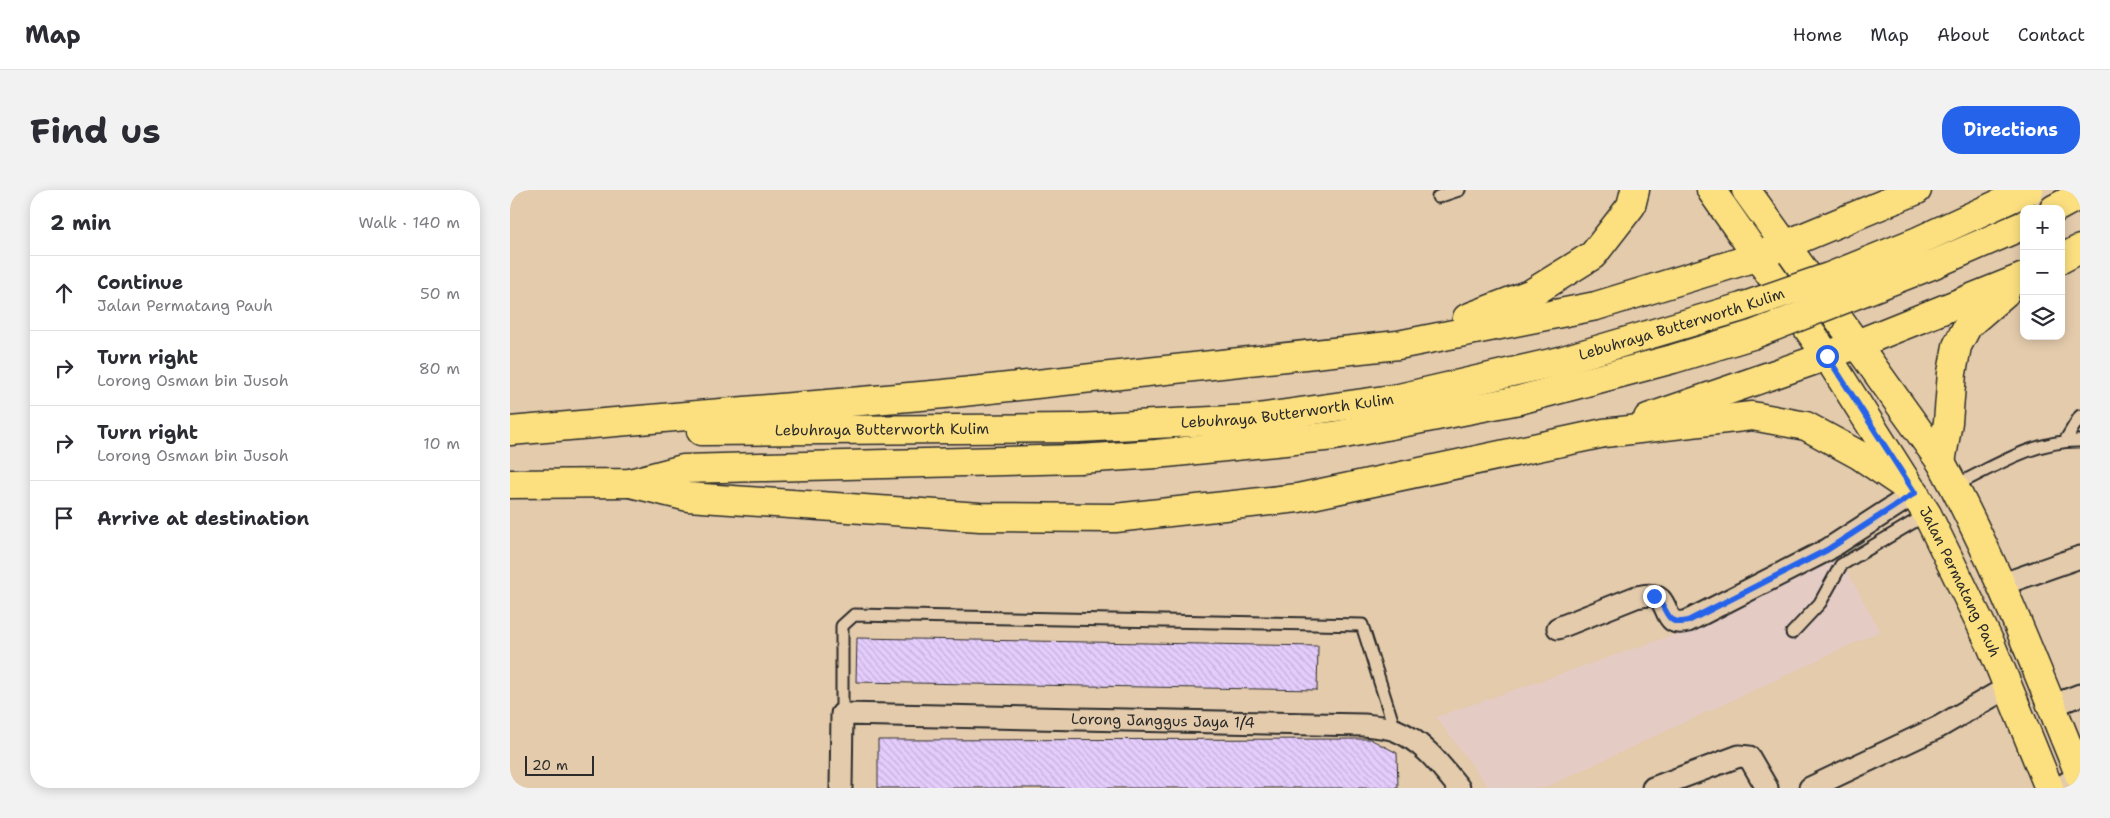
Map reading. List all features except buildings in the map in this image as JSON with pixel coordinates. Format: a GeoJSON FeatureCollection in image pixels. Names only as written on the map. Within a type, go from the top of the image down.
{"type":"FeatureCollection","features":[{"type":"Feature","properties":{"kind":"main road"},"geometry":{"type":"LineString","coordinates":[[1398,345],[1532,293],[1593,255],[1631,206],[1635,190]]}},
{"type":"Feature","properties":{"kind":"main road","name":"Jalan Permatang Pauh"},"geometry":{"type":"LineString","coordinates":[[1711,190],[1827,356],[1921,504],[1991,645],[2049,788]]}},
{"type":"Feature","properties":{"kind":"main road"},"geometry":{"type":"LineString","coordinates":[[1746,190],[1941,462],[2000,584],[2080,776]]}},
{"type":"Feature","properties":{"kind":"main road"},"geometry":{"type":"LineString","coordinates":[[510,432],[944,394],[1398,345],[1596,306],[1756,257],[1917,190]]}},
{"type":"Feature","properties":{"kind":"main road","name":"Lebuhraya Butterworth Kulim"},"geometry":{"type":"LineString","coordinates":[[510,432],[1078,428],[1251,419],[1399,398],[1560,361],[1742,307],[1829,277],[1918,241],[2029,190]]}},
{"type":"Feature","properties":{"kind":"main road"},"geometry":{"type":"LineString","coordinates":[[2061,205],[2080,195]]}},
{"type":"Feature","properties":{"kind":"main road","name":"Lebuhraya Butterworth Kulim"},"geometry":{"type":"LineString","coordinates":[[510,484],[630,483],[683,469],[1078,459],[1156,454],[1334,436],[1519,400],[1673,359],[1752,335],[1932,265],[2020,227]]}},
{"type":"Feature","properties":{"kind":"main road"},"geometry":{"type":"LineString","coordinates":[[2065,257],[2080,249]]}},
{"type":"Feature","properties":{"kind":"main road"},"geometry":{"type":"LineString","coordinates":[[1604,433],[1827,356],[2020,278]]}},
{"type":"Feature","properties":{"kind":"main road"},"geometry":{"type":"LineString","coordinates":[[1941,462],[1957,346],[1968,325],[2020,280]]}},
{"type":"Feature","properties":{"kind":"main road"},"geometry":{"type":"LineString","coordinates":[[630,483],[688,497],[980,517],[1115,518],[1298,498],[1604,433],[1752,416],[1806,426],[1859,455],[1921,504]]}},
{"type":"Feature","properties":{"kind":"street"},"geometry":{"type":"LineString","coordinates":[[1558,628],[1636,597],[1647,595],[1660,599],[1666,614],[1670,618],[1681,622],[1688,621],[1921,504]]}},
{"type":"Feature","properties":{"kind":"street"},"geometry":{"type":"LineString","coordinates":[[2000,584],[2080,557]]}},
{"type":"Feature","properties":{"kind":"street"},"geometry":{"type":"LineString","coordinates":[[1810,788],[1939,726],[2008,686]]}},
{"type":"Feature","properties":{"kind":"street"},"geometry":{"type":"LineString","coordinates":[[2051,706],[2080,694]]}},
{"type":"Feature","properties":{"kind":"street"},"geometry":{"type":"LineString","coordinates":[[841,788],[842,714]]}},
{"type":"Feature","properties":{"kind":"street","name":"Lorong Janggus Jaya 1/4"},"geometry":{"type":"LineString","coordinates":[[842,714],[1364,725],[1395,730],[1417,743],[1434,758],[1459,788]]}},
{"type":"Feature","properties":{"kind":"street"},"geometry":{"type":"LineString","coordinates":[[1653,788],[1739,756],[1749,757],[1767,788]]}},
{"type":"Feature","properties":{"kind":"street"},"geometry":{"type":"LineString","coordinates":[[2059,788],[2080,776]]}},
{"type":"Feature","properties":{"kind":"lane"},"geometry":{"type":"LineString","coordinates":[[1438,197],[1459,190]]}},
{"type":"Feature","properties":{"kind":"lane"},"geometry":{"type":"LineString","coordinates":[[2065,441],[2080,416]]}},
{"type":"Feature","properties":{"kind":"lane"},"geometry":{"type":"LineString","coordinates":[[1954,486],[2034,447],[2065,441],[2080,441]]}},
{"type":"Feature","properties":{"kind":"lane"},"geometry":{"type":"LineString","coordinates":[[1792,634],[1820,604],[1842,565],[1921,504]]}},
{"type":"Feature","properties":{"kind":"lane"},"geometry":{"type":"LineString","coordinates":[[842,714],[842,626],[854,615],[1362,625],[1395,730]]}},
{"type":"Feature","properties":{"kind":"shaded area"},"geometry":{"type":"Polygon","coordinates":[[[1837,553],[1880,631],[1544,788],[1489,788],[1436,717],[1682,632],[1837,553]]]}},
{"type":"Feature","properties":{"kind":"route"},"geometry":{"type":"LineString","coordinates":[[1654,596],[1660,599],[1666,614],[1670,618],[1681,622],[1688,621],[1827,550],[1915,493],[1827,356]]}}]}
